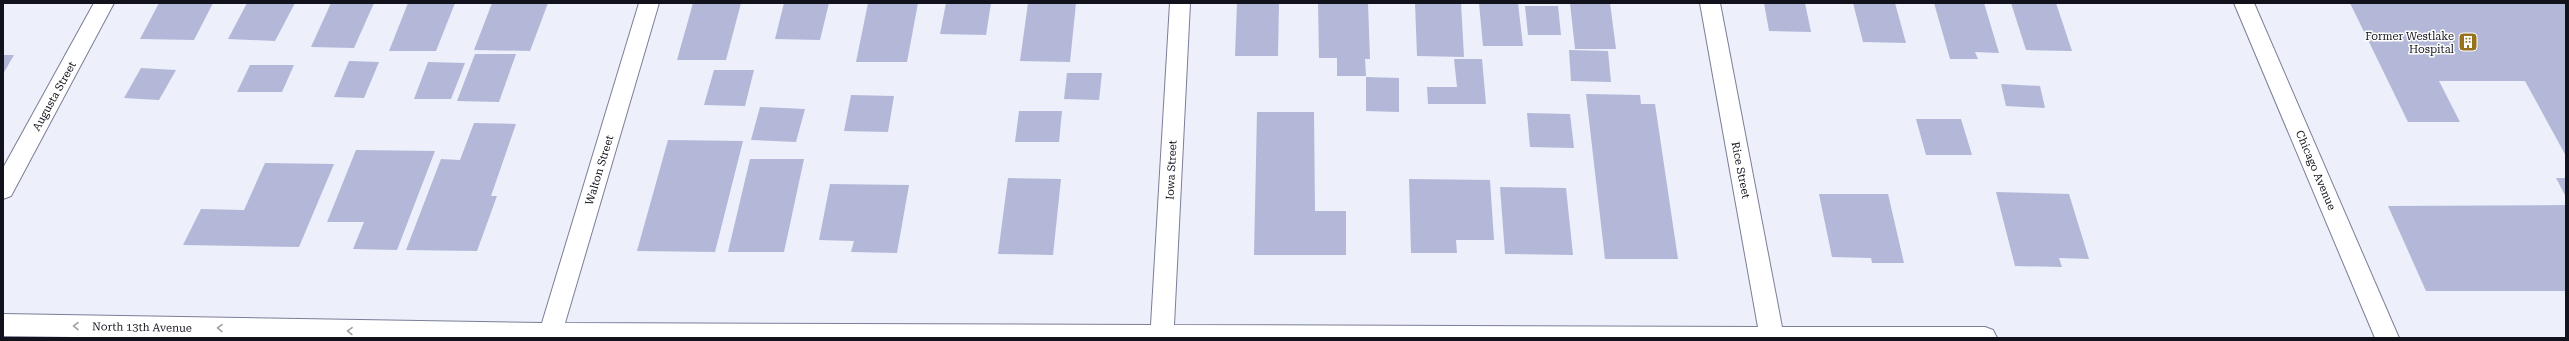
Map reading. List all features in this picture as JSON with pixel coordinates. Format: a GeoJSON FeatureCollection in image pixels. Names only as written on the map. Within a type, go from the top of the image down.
{"type":"FeatureCollection","features":[{"type":"Feature","properties":{"kind":"street","name":"Augusta Street"},"geometry":{"type":"LineString","coordinates":[[3,189],[104,3]]}},
{"type":"Feature","properties":{"kind":"street","name":"Walton Street"},"geometry":{"type":"LineString","coordinates":[[550,336],[649,3]]}},
{"type":"Feature","properties":{"kind":"street","name":"Iowa Street"},"geometry":{"type":"LineString","coordinates":[[1162,336],[1180,3]]}},
{"type":"Feature","properties":{"kind":"street","name":"Rice Street"},"geometry":{"type":"LineString","coordinates":[[1710,3],[1772,337]]}},
{"type":"Feature","properties":{"kind":"street","name":"Chicago Avenue"},"geometry":{"type":"LineString","coordinates":[[2244,3],[2387,338]]}},
{"type":"Feature","properties":{"kind":"street","name":"North 13th Avenue"},"geometry":{"type":"LineString","coordinates":[[3,324],[550,336],[1985,338]]}},
{"type":"Feature","properties":{"kind":"building"},"geometry":{"type":"Polygon","coordinates":[[[159,3],[213,3],[194,40],[140,39],[159,3]]]}},
{"type":"Feature","properties":{"kind":"building"},"geometry":{"type":"Polygon","coordinates":[[[247,3],[295,3],[275,41],[228,39],[247,3]]]}},
{"type":"Feature","properties":{"kind":"building"},"geometry":{"type":"Polygon","coordinates":[[[331,3],[374,3],[354,48],[311,47],[331,3]]]}},
{"type":"Feature","properties":{"kind":"building"},"geometry":{"type":"Polygon","coordinates":[[[408,3],[455,3],[436,51],[389,51],[408,3]]]}},
{"type":"Feature","properties":{"kind":"building"},"geometry":{"type":"Polygon","coordinates":[[[492,3],[548,3],[530,51],[474,50],[492,3]]]}},
{"type":"Feature","properties":{"kind":"building"},"geometry":{"type":"Polygon","coordinates":[[[693,3],[741,3],[726,60],[677,60],[693,3]]]}},
{"type":"Feature","properties":{"kind":"building"},"geometry":{"type":"Polygon","coordinates":[[[784,3],[829,3],[820,40],[775,39],[784,3]]]}},
{"type":"Feature","properties":{"kind":"building"},"geometry":{"type":"Polygon","coordinates":[[[868,3],[918,3],[907,62],[856,62],[868,3]]]}},
{"type":"Feature","properties":{"kind":"building"},"geometry":{"type":"Polygon","coordinates":[[[946,3],[991,3],[986,35],[940,34],[946,3]]]}},
{"type":"Feature","properties":{"kind":"building"},"geometry":{"type":"Polygon","coordinates":[[[1028,3],[1076,3],[1070,62],[1020,61],[1028,3]]]}},
{"type":"Feature","properties":{"kind":"building"},"geometry":{"type":"Polygon","coordinates":[[[1237,3],[1279,3],[1278,56],[1235,56],[1237,3]]]}},
{"type":"Feature","properties":{"kind":"building"},"geometry":{"type":"Polygon","coordinates":[[[1318,3],[1368,3],[1370,59],[1365,59],[1366,76],[1337,76],[1337,58],[1319,58],[1318,3]]]}},
{"type":"Feature","properties":{"kind":"building"},"geometry":{"type":"Polygon","coordinates":[[[1415,3],[1461,3],[1464,57],[1417,56],[1415,3]]]}},
{"type":"Feature","properties":{"kind":"building"},"geometry":{"type":"Polygon","coordinates":[[[1479,3],[1518,3],[1523,46],[1483,46],[1479,3]]]}},
{"type":"Feature","properties":{"kind":"building"},"geometry":{"type":"Polygon","coordinates":[[[1570,3],[1610,3],[1616,49],[1575,49],[1570,3]]]}},
{"type":"Feature","properties":{"kind":"building"},"geometry":{"type":"Polygon","coordinates":[[[1764,3],[1805,3],[1811,32],[1769,31],[1764,3]]]}},
{"type":"Feature","properties":{"kind":"building"},"geometry":{"type":"Polygon","coordinates":[[[1853,3],[1895,3],[1906,43],[1863,42],[1853,3]]]}},
{"type":"Feature","properties":{"kind":"building"},"geometry":{"type":"Polygon","coordinates":[[[1934,3],[1984,3],[1999,53],[1975,52],[1978,59],[1950,59],[1934,3]]]}},
{"type":"Feature","properties":{"kind":"building"},"geometry":{"type":"Polygon","coordinates":[[[2011,3],[2056,3],[2072,51],[2026,50],[2011,3]]]}},
{"type":"Feature","properties":{"kind":"building","name":"Former Westlake Hospital"},"geometry":{"type":"Polygon","coordinates":[[[2350,3],[2566,3],[2566,156],[2525,81],[2439,81],[2460,122],[2408,122],[2350,3]]]}},
{"type":"Feature","properties":{"kind":"building"},"geometry":{"type":"Polygon","coordinates":[[[1525,6],[1558,6],[1561,35],[1528,35],[1525,6]]]}},
{"type":"Feature","properties":{"kind":"building"},"geometry":{"type":"Polygon","coordinates":[[[1569,50],[1608,51],[1611,82],[1571,81],[1569,50]]]}},
{"type":"Feature","properties":{"kind":"building"},"geometry":{"type":"Polygon","coordinates":[[[475,54],[516,54],[499,102],[457,101],[475,54]]]}},
{"type":"Feature","properties":{"kind":"building"},"geometry":{"type":"Polygon","coordinates":[[[3,55],[14,55],[3,74],[3,55]]]}},
{"type":"Feature","properties":{"kind":"building"},"geometry":{"type":"Polygon","coordinates":[[[1454,59],[1482,59],[1486,104],[1428,104],[1427,87],[1457,87],[1454,59]]]}},
{"type":"Feature","properties":{"kind":"building"},"geometry":{"type":"Polygon","coordinates":[[[349,61],[379,62],[364,98],[334,97],[349,61]]]}},
{"type":"Feature","properties":{"kind":"building"},"geometry":{"type":"Polygon","coordinates":[[[428,62],[465,63],[451,99],[414,99],[428,62]]]}},
{"type":"Feature","properties":{"kind":"building"},"geometry":{"type":"Polygon","coordinates":[[[250,65],[294,65],[282,92],[237,92],[250,65]]]}},
{"type":"Feature","properties":{"kind":"building"},"geometry":{"type":"Polygon","coordinates":[[[141,68],[176,70],[159,100],[124,98],[141,68]]]}},
{"type":"Feature","properties":{"kind":"building"},"geometry":{"type":"Polygon","coordinates":[[[714,70],[754,70],[745,106],[704,105],[714,70]]]}},
{"type":"Feature","properties":{"kind":"building"},"geometry":{"type":"Polygon","coordinates":[[[1067,73],[1102,73],[1099,100],[1064,99],[1067,73]]]}},
{"type":"Feature","properties":{"kind":"building"},"geometry":{"type":"Polygon","coordinates":[[[1366,77],[1399,78],[1399,112],[1366,111],[1366,77]]]}},
{"type":"Feature","properties":{"kind":"building"},"geometry":{"type":"Polygon","coordinates":[[[2001,84],[2040,86],[2045,108],[2006,106],[2001,84]]]}},
{"type":"Feature","properties":{"kind":"building"},"geometry":{"type":"Polygon","coordinates":[[[1586,94],[1640,95],[1641,104],[1655,104],[1678,259],[1605,259],[1586,94]]]}},
{"type":"Feature","properties":{"kind":"building"},"geometry":{"type":"Polygon","coordinates":[[[851,95],[894,96],[888,132],[844,131],[851,95]]]}},
{"type":"Feature","properties":{"kind":"building"},"geometry":{"type":"Polygon","coordinates":[[[760,107],[805,109],[796,142],[751,140],[760,107]]]}},
{"type":"Feature","properties":{"kind":"building"},"geometry":{"type":"Polygon","coordinates":[[[1019,111],[1062,111],[1059,142],[1015,142],[1019,111]]]}},
{"type":"Feature","properties":{"kind":"building"},"geometry":{"type":"Polygon","coordinates":[[[1257,112],[1314,112],[1315,211],[1346,211],[1346,255],[1254,255],[1257,112]]]}},
{"type":"Feature","properties":{"kind":"building"},"geometry":{"type":"Polygon","coordinates":[[[1527,113],[1570,114],[1574,148],[1530,147],[1527,113]]]}},
{"type":"Feature","properties":{"kind":"building"},"geometry":{"type":"Polygon","coordinates":[[[1916,119],[1961,119],[1972,155],[1926,155],[1916,119]]]}},
{"type":"Feature","properties":{"kind":"building"},"geometry":{"type":"Polygon","coordinates":[[[474,123],[516,124],[491,196],[497,196],[477,251],[406,250],[441,159],[460,160],[474,123]]]}},
{"type":"Feature","properties":{"kind":"building"},"geometry":{"type":"Polygon","coordinates":[[[668,140],[743,141],[715,252],[637,251],[668,140]]]}},
{"type":"Feature","properties":{"kind":"building"},"geometry":{"type":"Polygon","coordinates":[[[356,150],[435,151],[397,250],[353,249],[364,222],[327,222],[356,150]]]}},
{"type":"Feature","properties":{"kind":"building"},"geometry":{"type":"Polygon","coordinates":[[[750,159],[804,159],[784,252],[728,252],[750,159]]]}},
{"type":"Feature","properties":{"kind":"building"},"geometry":{"type":"Polygon","coordinates":[[[265,163],[334,164],[299,247],[183,245],[201,209],[244,210],[265,163]]]}},
{"type":"Feature","properties":{"kind":"building"},"geometry":{"type":"Polygon","coordinates":[[[1008,178],[1061,179],[1053,255],[998,254],[1008,178]]]}},
{"type":"Feature","properties":{"kind":"building"},"geometry":{"type":"Polygon","coordinates":[[[2556,178],[2566,178],[2566,197],[2556,178]]]}},
{"type":"Feature","properties":{"kind":"building"},"geometry":{"type":"Polygon","coordinates":[[[1409,179],[1490,180],[1494,240],[1456,240],[1457,253],[1411,253],[1409,179]]]}},
{"type":"Feature","properties":{"kind":"building"},"geometry":{"type":"Polygon","coordinates":[[[830,184],[909,185],[897,253],[851,252],[854,241],[819,240],[830,184]]]}},
{"type":"Feature","properties":{"kind":"building"},"geometry":{"type":"Polygon","coordinates":[[[1500,187],[1566,188],[1573,255],[1505,254],[1500,187]]]}},
{"type":"Feature","properties":{"kind":"building"},"geometry":{"type":"Polygon","coordinates":[[[1996,192],[2069,194],[2089,259],[2059,258],[2062,267],[2015,266],[1996,192]]]}},
{"type":"Feature","properties":{"kind":"building"},"geometry":{"type":"Polygon","coordinates":[[[1819,194],[1888,194],[1904,263],[1872,263],[1871,258],[1832,257],[1819,194]]]}},
{"type":"Feature","properties":{"kind":"building"},"geometry":{"type":"Polygon","coordinates":[[[2566,205],[2566,291],[2426,291],[2388,206],[2566,205]]]}},
{"type":"Feature","properties":{"kind":"place","name":"Former Westlake Hospital"},"geometry":{"type":"Point","coordinates":[2468,42]}}]}
